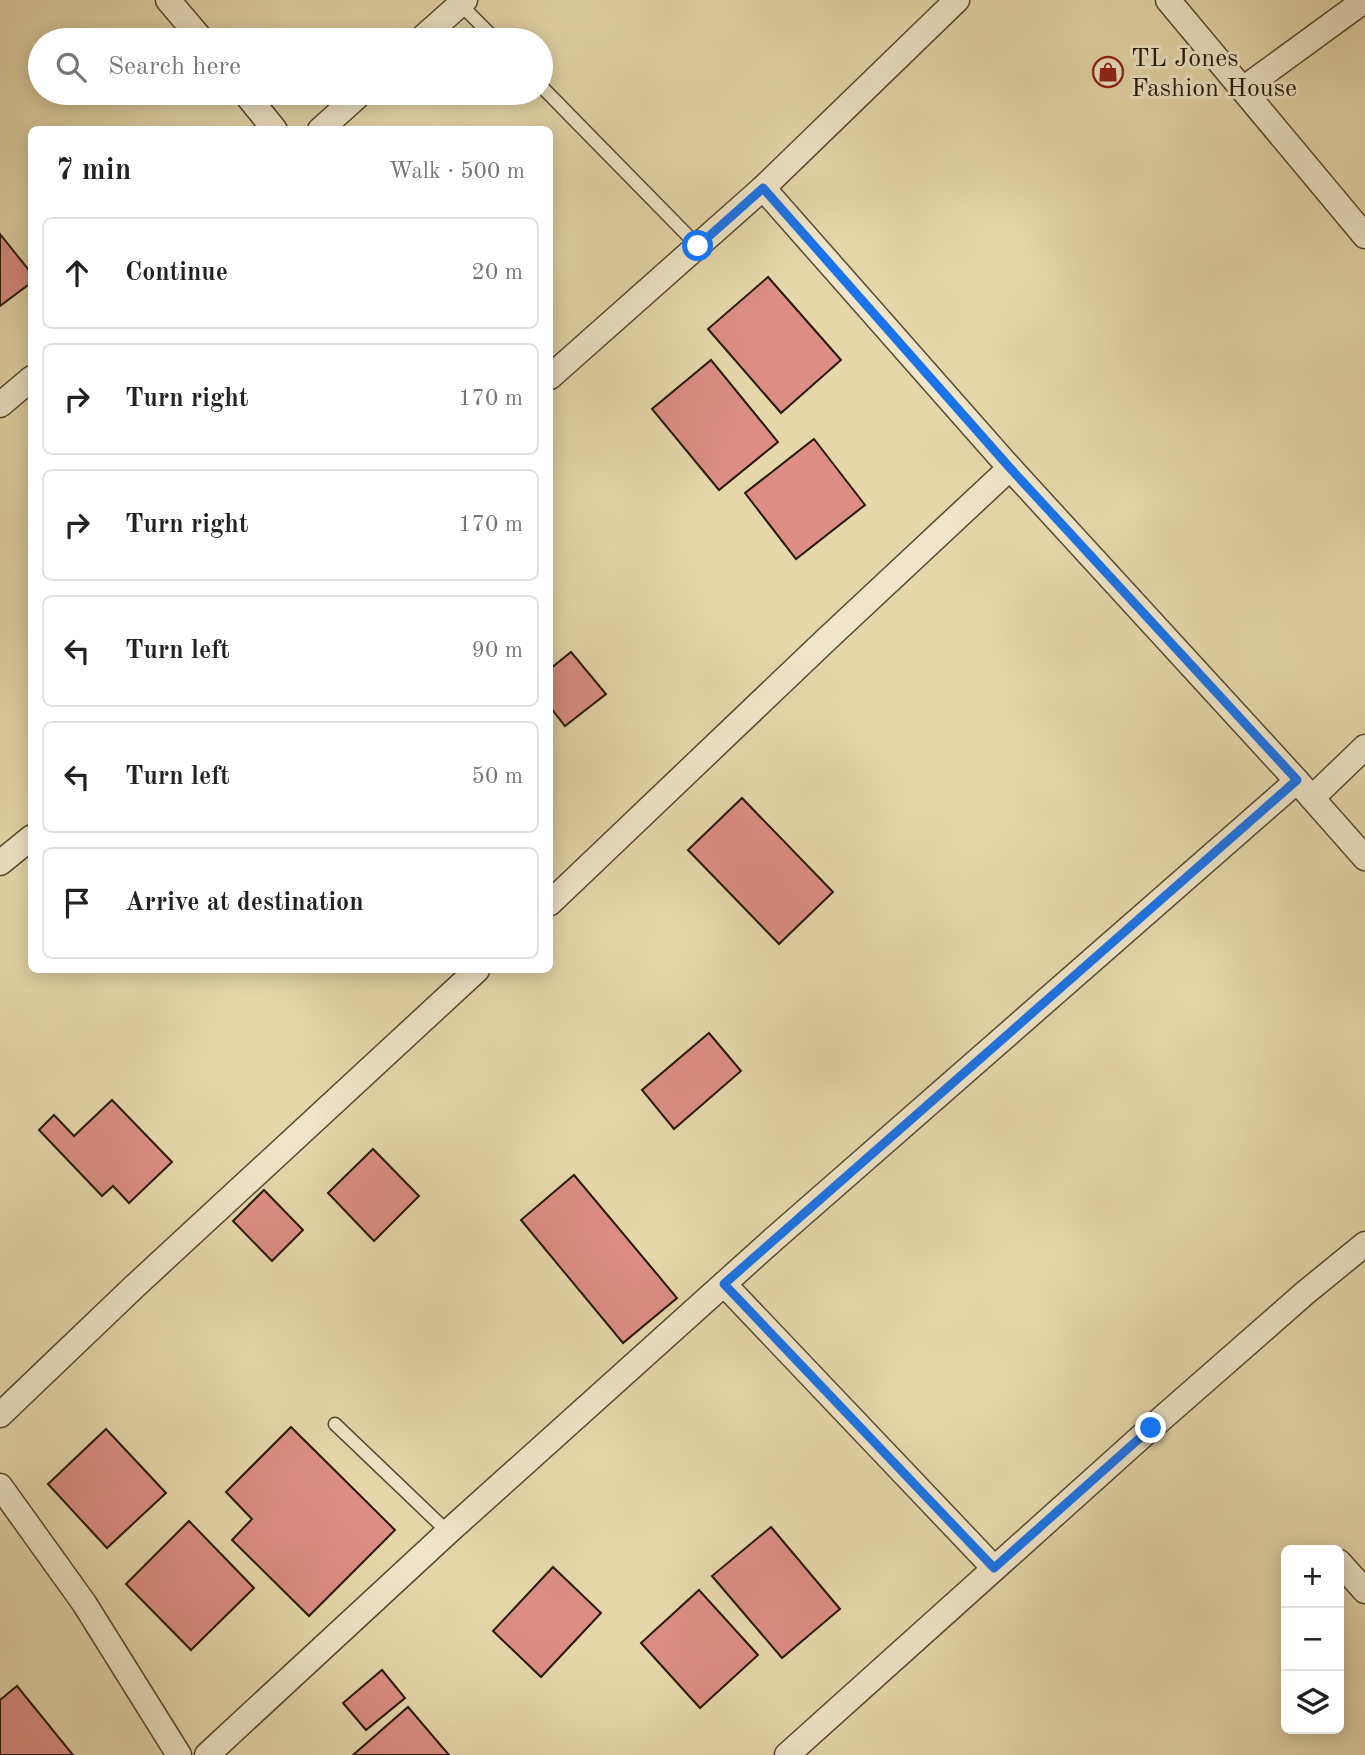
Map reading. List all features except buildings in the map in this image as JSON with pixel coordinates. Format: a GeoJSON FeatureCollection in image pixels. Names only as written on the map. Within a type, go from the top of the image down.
{"type":"FeatureCollection","features":[{"type":"Feature","properties":{"kind":"street"},"geometry":{"type":"LineString","coordinates":[[168,0],[191,28]]}},
{"type":"Feature","properties":{"kind":"street"},"geometry":{"type":"LineString","coordinates":[[553,374],[763,188],[957,0]]}},
{"type":"Feature","properties":{"kind":"street"},"geometry":{"type":"LineString","coordinates":[[1168,0],[1365,236]]}},
{"type":"Feature","properties":{"kind":"street"},"geometry":{"type":"LineString","coordinates":[[1243,89],[1365,0]]}},
{"type":"Feature","properties":{"kind":"street"},"geometry":{"type":"LineString","coordinates":[[434,28],[463,2]]}},
{"type":"Feature","properties":{"kind":"street"},"geometry":{"type":"LineString","coordinates":[[255,105],[272,126]]}},
{"type":"Feature","properties":{"kind":"street"},"geometry":{"type":"LineString","coordinates":[[324,126],[348,105]]}},
{"type":"Feature","properties":{"kind":"street"},"geometry":{"type":"LineString","coordinates":[[763,188],[1010,468],[1365,858]]}},
{"type":"Feature","properties":{"kind":"street"},"geometry":{"type":"LineString","coordinates":[[0,405],[28,381]]}},
{"type":"Feature","properties":{"kind":"street"},"geometry":{"type":"LineString","coordinates":[[553,900],[1010,468]]}},
{"type":"Feature","properties":{"kind":"street"},"geometry":{"type":"LineString","coordinates":[[207,1755],[448,1532],[724,1284],[1305,789],[1365,747]]}},
{"type":"Feature","properties":{"kind":"street"},"geometry":{"type":"LineString","coordinates":[[0,863],[28,840]]}},
{"type":"Feature","properties":{"kind":"street"},"geometry":{"type":"LineString","coordinates":[[0,1415],[135,1286],[474,973]]}},
{"type":"Feature","properties":{"kind":"street"},"geometry":{"type":"LineString","coordinates":[[787,1755],[1305,1293],[1365,1244]]}},
{"type":"Feature","properties":{"kind":"street"},"geometry":{"type":"LineString","coordinates":[[724,1284],[994,1568]]}},
{"type":"Feature","properties":{"kind":"street"},"geometry":{"type":"LineString","coordinates":[[0,1486],[84,1603],[179,1755]]}},
{"type":"Feature","properties":{"kind":"street"},"geometry":{"type":"LineString","coordinates":[[1344,1568],[1365,1591]]}},
{"type":"Feature","properties":{"kind":"lane"},"geometry":{"type":"LineString","coordinates":[[463,2],[486,28]]}},
{"type":"Feature","properties":{"kind":"lane"},"geometry":{"type":"LineString","coordinates":[[553,98],[698,246]]}},
{"type":"Feature","properties":{"kind":"lane"},"geometry":{"type":"LineString","coordinates":[[335,1424],[448,1532]]}},
{"type":"Feature","properties":{"kind":"place","name":"TL Jones Fashion House"},"geometry":{"type":"Point","coordinates":[1108,72]}},
{"type":"Feature","properties":{"kind":"route"},"geometry":{"type":"LineString","coordinates":[[698,246],[763,188],[1010,468],[1297,780],[724,1284],[994,1568],[1151,1428]]}}]}
